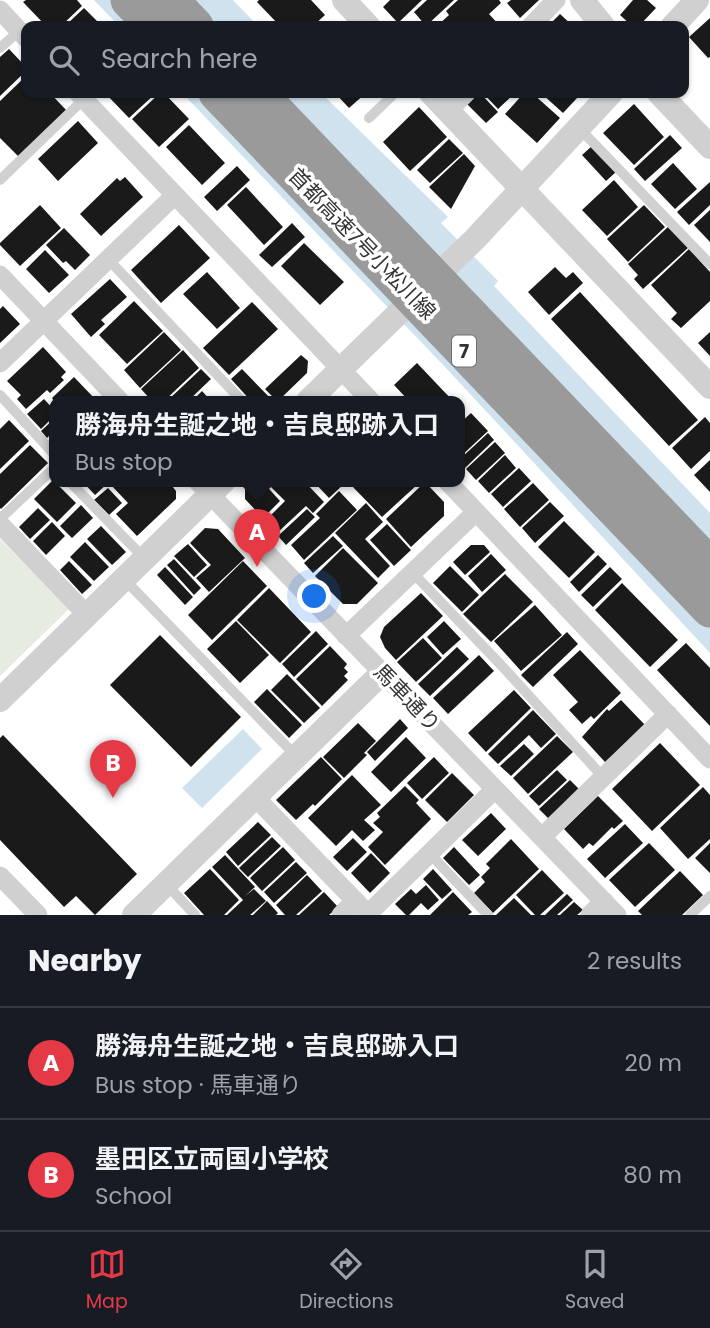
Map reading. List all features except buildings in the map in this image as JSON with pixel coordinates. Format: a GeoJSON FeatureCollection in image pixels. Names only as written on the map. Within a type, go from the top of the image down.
{"type":"FeatureCollection","features":[{"type":"Feature","properties":{"kind":"highway"},"geometry":{"type":"LineString","coordinates":[[129,0],[149,21]]}},
{"type":"Feature","properties":{"kind":"highway"},"geometry":{"type":"LineString","coordinates":[[170,0],[190,21]]}},
{"type":"Feature","properties":{"kind":"highway","name":"首都高速7号小松川線"},"geometry":{"type":"LineString","coordinates":[[222,98],[710,609]]}},
{"type":"Feature","properties":{"kind":"highway","name":"首都高速7号小松川線"},"geometry":{"type":"LineString","coordinates":[[263,98],[710,566]]}},
{"type":"Feature","properties":{"kind":"street"},"geometry":{"type":"LineString","coordinates":[[344,0],[363,21]]}},
{"type":"Feature","properties":{"kind":"street"},"geometry":{"type":"LineString","coordinates":[[536,21],[556,0]]}},
{"type":"Feature","properties":{"kind":"street"},"geometry":{"type":"LineString","coordinates":[[582,0],[599,21]]}},
{"type":"Feature","properties":{"kind":"street"},"geometry":{"type":"LineString","coordinates":[[678,21],[697,0]]}},
{"type":"Feature","properties":{"kind":"street"},"geometry":{"type":"LineString","coordinates":[[0,10],[21,32]]}},
{"type":"Feature","properties":{"kind":"street"},"geometry":{"type":"LineString","coordinates":[[83,98],[366,396]]}},
{"type":"Feature","properties":{"kind":"street"},"geometry":{"type":"LineString","coordinates":[[313,396],[475,239],[606,98]]}},
{"type":"Feature","properties":{"kind":"street"},"geometry":{"type":"LineString","coordinates":[[664,98],[710,147]]}},
{"type":"Feature","properties":{"kind":"street"},"geometry":{"type":"LineString","coordinates":[[440,102],[710,387]]}},
{"type":"Feature","properties":{"kind":"street"},"geometry":{"type":"LineString","coordinates":[[0,363],[175,195]]}},
{"type":"Feature","properties":{"kind":"street"},"geometry":{"type":"LineString","coordinates":[[0,275],[115,396]]}},
{"type":"Feature","properties":{"kind":"street"},"geometry":{"type":"LineString","coordinates":[[0,700],[145,559],[209,487]]}},
{"type":"Feature","properties":{"kind":"street","name":"馬車通り"},"geometry":{"type":"LineString","coordinates":[[211,487],[346,636],[542,837],[604,910]]}},
{"type":"Feature","properties":{"kind":"street"},"geometry":{"type":"LineString","coordinates":[[453,487],[710,759]]}},
{"type":"Feature","properties":{"kind":"street"},"geometry":{"type":"LineString","coordinates":[[346,636],[476,512]]}},
{"type":"Feature","properties":{"kind":"street"},"geometry":{"type":"LineString","coordinates":[[0,521],[87,615]]}},
{"type":"Feature","properties":{"kind":"street"},"geometry":{"type":"LineString","coordinates":[[134,915],[382,673]]}},
{"type":"Feature","properties":{"kind":"street"},"geometry":{"type":"LineString","coordinates":[[542,837],[668,714]]}},
{"type":"Feature","properties":{"kind":"street"},"geometry":{"type":"LineString","coordinates":[[341,915],[364,910],[429,853],[495,789]]}},
{"type":"Feature","properties":{"kind":"street"},"geometry":{"type":"LineString","coordinates":[[255,797],[364,910]]}},
{"type":"Feature","properties":{"kind":"street"},"geometry":{"type":"LineString","coordinates":[[0,876],[38,915]]}},
{"type":"Feature","properties":{"kind":"lane"},"geometry":{"type":"LineString","coordinates":[[0,48],[21,35]]}},
{"type":"Feature","properties":{"kind":"lane"},"geometry":{"type":"LineString","coordinates":[[0,180],[79,98]]}},
{"type":"Feature","properties":{"kind":"lane"},"geometry":{"type":"LineString","coordinates":[[369,118],[390,98]]}},
{"type":"Feature","properties":{"kind":"lane"},"geometry":{"type":"LineString","coordinates":[[579,127],[710,264]]}},
{"type":"Feature","properties":{"kind":"lane"},"geometry":{"type":"LineString","coordinates":[[108,259],[237,396]]}},
{"type":"Feature","properties":{"kind":"lane"},"geometry":{"type":"LineString","coordinates":[[0,395],[49,449]]}},
{"type":"Feature","properties":{"kind":"lane"},"geometry":{"type":"LineString","coordinates":[[0,521],[49,473]]}},
{"type":"Feature","properties":{"kind":"lane"},"geometry":{"type":"LineString","coordinates":[[75,487],[145,559]]}},
{"type":"Feature","properties":{"kind":"lane"},"geometry":{"type":"LineString","coordinates":[[413,573],[603,777]]}},
{"type":"Feature","properties":{"kind":"lane"},"geometry":{"type":"LineString","coordinates":[[124,579],[296,756]]}},
{"type":"Feature","properties":{"kind":"lane"},"geometry":{"type":"LineString","coordinates":[[429,853],[488,915]]}},
{"type":"Feature","properties":{"kind":"lane"},"geometry":{"type":"LineString","coordinates":[[166,884],[195,915]]}},
{"type":"Feature","properties":{"kind":"lane"},"geometry":{"type":"LineString","coordinates":[[690,915],[710,896]]}},
{"type":"Feature","properties":{"kind":"shaded area"},"geometry":{"type":"Polygon","coordinates":[[[0,539],[70,608],[0,676],[0,539]]]}},
{"type":"Feature","properties":{"kind":"water"},"geometry":{"type":"Polygon","coordinates":[[[94,0],[233,0],[253,21],[114,21],[94,0]]]}},
{"type":"Feature","properties":{"kind":"water"},"geometry":{"type":"Polygon","coordinates":[[[187,98],[326,98],[448,217],[441,223],[498,281],[494,286],[710,513],[710,653],[447,369],[187,98]]]}},
{"type":"Feature","properties":{"kind":"water"},"geometry":{"type":"Polygon","coordinates":[[[243,729],[262,749],[202,808],[182,788],[243,729]]]}},
{"type":"Feature","properties":{"kind":"place","name":"勝海舟生誕之地・吉良邸跡入口"},"geometry":{"type":"Point","coordinates":[257,567]}},
{"type":"Feature","properties":{"kind":"place","name":"墨田区立両国小学校"},"geometry":{"type":"Point","coordinates":[113,798]}}]}
